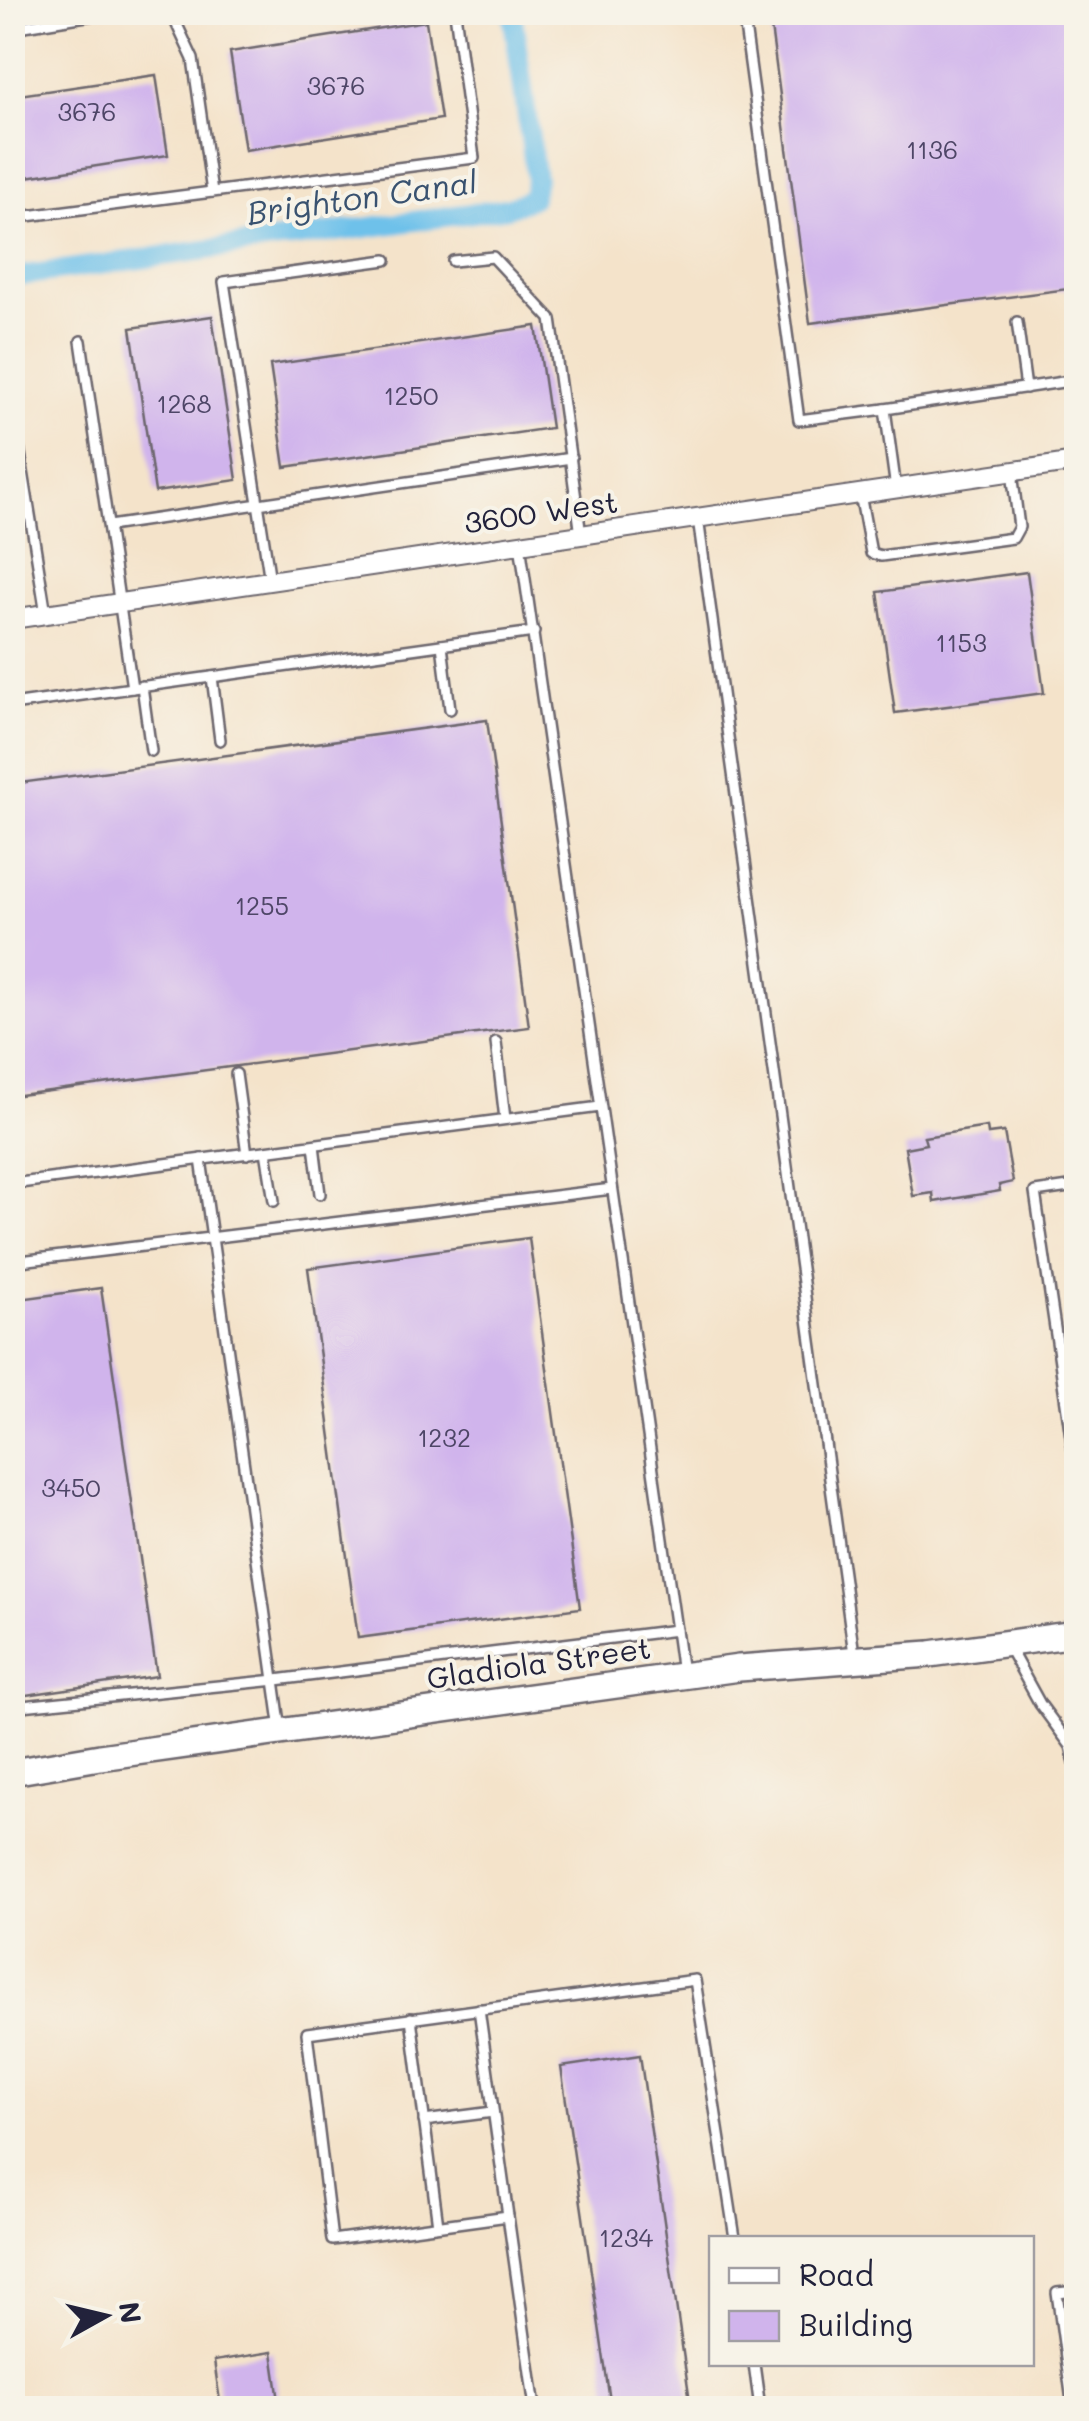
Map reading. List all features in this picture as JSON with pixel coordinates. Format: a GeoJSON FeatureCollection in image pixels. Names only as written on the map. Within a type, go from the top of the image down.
{"type":"FeatureCollection","features":[{"type":"Feature","properties":{"kind":"street","name":"3600 West"},"geometry":{"type":"LineString","coordinates":[[12,619],[1076,462]]}},
{"type":"Feature","properties":{"kind":"street","name":"Gladiola Street"},"geometry":{"type":"LineString","coordinates":[[12,1772],[739,1668],[855,1660],[1076,1634]]}},
{"type":"Feature","properties":{"kind":"lane"},"geometry":{"type":"LineString","coordinates":[[12,28],[112,12]]}},
{"type":"Feature","properties":{"kind":"lane"},"geometry":{"type":"LineString","coordinates":[[170,12],[193,59],[212,192]]}},
{"type":"Feature","properties":{"kind":"lane"},"geometry":{"type":"LineString","coordinates":[[12,218],[474,158],[455,12]]}},
{"type":"Feature","properties":{"kind":"lane"},"geometry":{"type":"LineString","coordinates":[[743,12],[799,420],[1076,380]]}},
{"type":"Feature","properties":{"kind":"lane"},"geometry":{"type":"LineString","coordinates":[[453,261],[493,256],[551,319],[581,535]]}},
{"type":"Feature","properties":{"kind":"lane"},"geometry":{"type":"LineString","coordinates":[[270,581],[224,282],[386,260]]}},
{"type":"Feature","properties":{"kind":"lane"},"geometry":{"type":"LineString","coordinates":[[1017,322],[1026,388]]}},
{"type":"Feature","properties":{"kind":"lane"},"geometry":{"type":"LineString","coordinates":[[81,341],[120,603],[151,751]]}},
{"type":"Feature","properties":{"kind":"lane"},"geometry":{"type":"LineString","coordinates":[[12,403],[46,614]]}},
{"type":"Feature","properties":{"kind":"lane"},"geometry":{"type":"LineString","coordinates":[[885,409],[896,489]]}},
{"type":"Feature","properties":{"kind":"lane"},"geometry":{"type":"LineString","coordinates":[[109,526],[570,458]]}},
{"type":"Feature","properties":{"kind":"lane"},"geometry":{"type":"LineString","coordinates":[[860,494],[871,554],[881,556],[1013,538],[1019,527],[1012,472]]}},
{"type":"Feature","properties":{"kind":"lane"},"geometry":{"type":"LineString","coordinates":[[698,518],[855,1660]]}},
{"type":"Feature","properties":{"kind":"lane"},"geometry":{"type":"LineString","coordinates":[[520,544],[682,1677]]}},
{"type":"Feature","properties":{"kind":"lane"},"geometry":{"type":"LineString","coordinates":[[12,705],[534,632]]}},
{"type":"Feature","properties":{"kind":"lane"},"geometry":{"type":"LineString","coordinates":[[442,645],[450,709]]}},
{"type":"Feature","properties":{"kind":"lane"},"geometry":{"type":"LineString","coordinates":[[212,676],[220,740]]}},
{"type":"Feature","properties":{"kind":"lane"},"geometry":{"type":"LineString","coordinates":[[496,1042],[504,1120]]}},
{"type":"Feature","properties":{"kind":"lane"},"geometry":{"type":"LineString","coordinates":[[236,1074],[247,1154]]}},
{"type":"Feature","properties":{"kind":"lane"},"geometry":{"type":"LineString","coordinates":[[12,1184],[600,1107]]}},
{"type":"Feature","properties":{"kind":"lane"},"geometry":{"type":"LineString","coordinates":[[314,1145],[320,1194]]}},
{"type":"Feature","properties":{"kind":"lane"},"geometry":{"type":"LineString","coordinates":[[266,1151],[274,1201]]}},
{"type":"Feature","properties":{"kind":"lane"},"geometry":{"type":"LineString","coordinates":[[201,1159],[281,1733]]}},
{"type":"Feature","properties":{"kind":"lane"},"geometry":{"type":"LineString","coordinates":[[1076,1186],[1035,1192],[1076,1471]]}},
{"type":"Feature","properties":{"kind":"lane"},"geometry":{"type":"LineString","coordinates":[[12,1262],[612,1189]]}},
{"type":"Feature","properties":{"kind":"lane"},"geometry":{"type":"LineString","coordinates":[[12,1707],[276,1680],[676,1630]]}},
{"type":"Feature","properties":{"kind":"lane"},"geometry":{"type":"LineString","coordinates":[[1006,1644],[1040,1704],[1071,1746],[1076,1768]]}},
{"type":"Feature","properties":{"kind":"lane"},"geometry":{"type":"LineString","coordinates":[[508,2216],[332,2240],[307,2033],[695,1980],[734,2236]]}},
{"type":"Feature","properties":{"kind":"lane"},"geometry":{"type":"LineString","coordinates":[[479,2009],[535,2408]]}},
{"type":"Feature","properties":{"kind":"lane"},"geometry":{"type":"LineString","coordinates":[[411,2018],[438,2225]]}},
{"type":"Feature","properties":{"kind":"lane"},"geometry":{"type":"LineString","coordinates":[[424,2121],[494,2112]]}},
{"type":"Feature","properties":{"kind":"lane"},"geometry":{"type":"LineString","coordinates":[[1073,2408],[1058,2293],[1076,2290]]}},
{"type":"Feature","properties":{"kind":"lane"},"geometry":{"type":"LineString","coordinates":[[754,2366],[760,2408]]}},
{"type":"Feature","properties":{"kind":"building"},"geometry":{"type":"Polygon","coordinates":[[[769,12],[1076,12],[1076,288],[810,323],[769,12]]]}},
{"type":"Feature","properties":{"kind":"building"},"geometry":{"type":"Polygon","coordinates":[[[426,21],[441,119],[245,150],[230,52],[426,21]]]}},
{"type":"Feature","properties":{"kind":"building"},"geometry":{"type":"Polygon","coordinates":[[[156,75],[168,155],[20,178],[12,128],[12,96],[156,75]]]}},
{"type":"Feature","properties":{"kind":"building"},"geometry":{"type":"Polygon","coordinates":[[[212,316],[237,480],[155,492],[131,328],[212,316]]]}},
{"type":"Feature","properties":{"kind":"building"},"geometry":{"type":"Polygon","coordinates":[[[536,326],[551,428],[285,467],[270,365],[536,326]]]}},
{"type":"Feature","properties":{"kind":"building"},"geometry":{"type":"Polygon","coordinates":[[[1027,572],[1044,693],[895,713],[878,592],[1027,572]]]}},
{"type":"Feature","properties":{"kind":"building"},"geometry":{"type":"Polygon","coordinates":[[[487,720],[529,1027],[12,1096],[12,784],[487,720]]]}},
{"type":"Feature","properties":{"kind":"building"},"geometry":{"type":"Polygon","coordinates":[[[987,1127],[988,1134],[1004,1132],[1013,1182],[999,1185],[1000,1191],[934,1202],[933,1193],[913,1196],[905,1148],[926,1144],[924,1137],[987,1127]]]}},
{"type":"Feature","properties":{"kind":"building"},"geometry":{"type":"Polygon","coordinates":[[[529,1238],[580,1608],[358,1638],[308,1268],[529,1238]]]}},
{"type":"Feature","properties":{"kind":"building"},"geometry":{"type":"Polygon","coordinates":[[[101,1288],[157,1676],[12,1697],[12,1300],[101,1288]]]}},
{"type":"Feature","properties":{"kind":"building"},"geometry":{"type":"Polygon","coordinates":[[[640,2055],[691,2408],[611,2408],[561,2067],[640,2055]]]}},
{"type":"Feature","properties":{"kind":"building"},"geometry":{"type":"Polygon","coordinates":[[[272,2352],[280,2408],[221,2408],[214,2361],[272,2352]]]}},
{"type":"Feature","properties":{"kind":"waterway","name":"Brighton Canal"},"geometry":{"type":"LineString","coordinates":[[12,277],[507,208],[532,198],[536,179],[512,12]]}}]}
